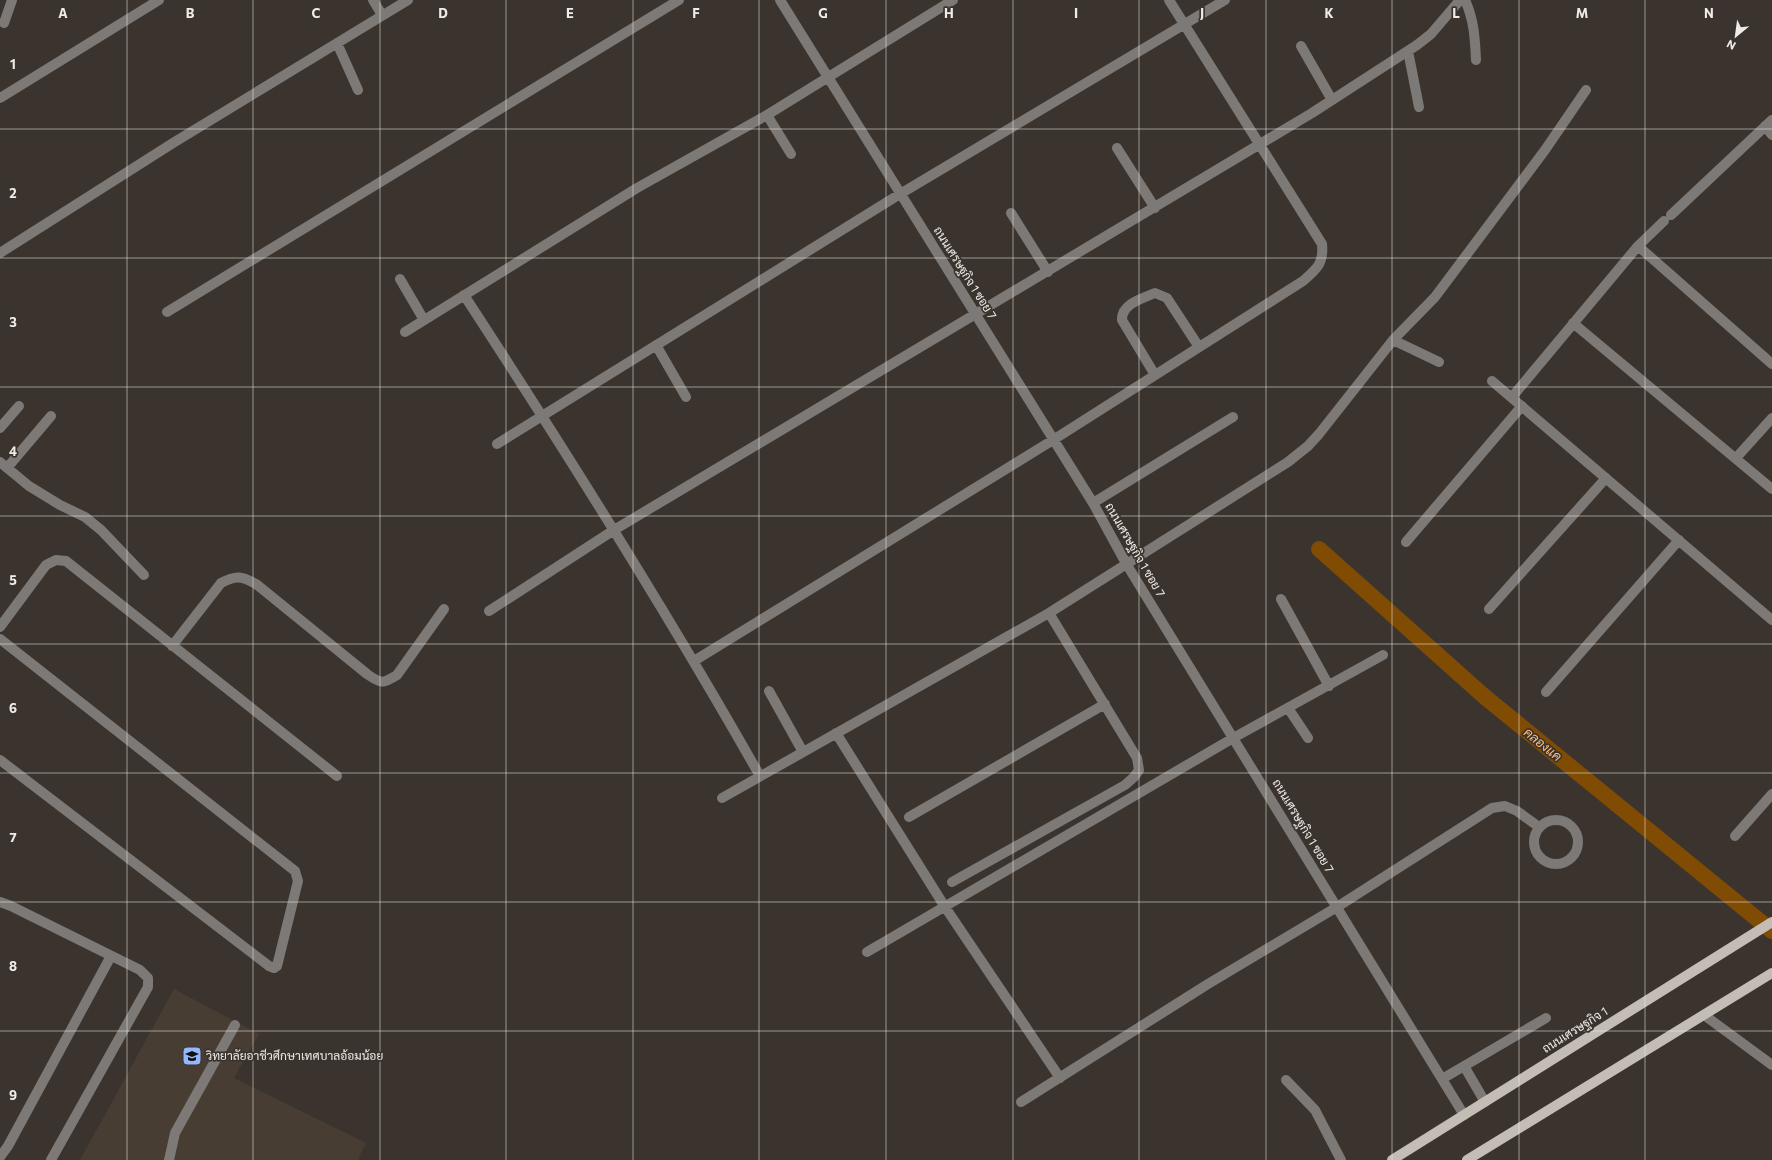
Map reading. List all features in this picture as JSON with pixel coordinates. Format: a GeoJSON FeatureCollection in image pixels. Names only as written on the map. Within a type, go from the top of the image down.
{"type":"FeatureCollection","features":[{"type":"Feature","properties":{"kind":"main road","name":"ถนนเศรษฐกิจ 1"},"geometry":{"type":"LineString","coordinates":[[1392,1160],[1772,922]]}},
{"type":"Feature","properties":{"kind":"main road"},"geometry":{"type":"LineString","coordinates":[[1468,1160],[1772,973]]}},
{"type":"Feature","properties":{"kind":"street"},"geometry":{"type":"LineString","coordinates":[[0,98],[159,0]]}},
{"type":"Feature","properties":{"kind":"street"},"geometry":{"type":"LineString","coordinates":[[373,0],[382,15]]}},
{"type":"Feature","properties":{"kind":"street"},"geometry":{"type":"LineString","coordinates":[[0,253],[173,143],[408,0]]}},
{"type":"Feature","properties":{"kind":"street"},"geometry":{"type":"LineString","coordinates":[[167,312],[679,0]]}},
{"type":"Feature","properties":{"kind":"street","name":"ถนนเศรษฐกิจ 1 ซอย 7"},"geometry":{"type":"LineString","coordinates":[[780,0],[1093,503],[1127,564],[1464,1115]]}},
{"type":"Feature","properties":{"kind":"street"},"geometry":{"type":"LineString","coordinates":[[405,332],[637,188],[767,115],[953,0]]}},
{"type":"Feature","properties":{"kind":"street"},"geometry":{"type":"LineString","coordinates":[[694,661],[1054,440],[1303,281],[1316,270],[1323,256],[1322,244],[1259,146],[1169,0]]}},
{"type":"Feature","properties":{"kind":"street"},"geometry":{"type":"LineString","coordinates":[[497,444],[900,194],[1224,0]]}},
{"type":"Feature","properties":{"kind":"street"},"geometry":{"type":"LineString","coordinates":[[489,611],[614,530],[1259,146],[1408,51],[1431,34],[1460,0]]}},
{"type":"Feature","properties":{"kind":"street"},"geometry":{"type":"LineString","coordinates":[[1465,0],[1472,15],[1475,32],[1476,60]]}},
{"type":"Feature","properties":{"kind":"street"},"geometry":{"type":"LineString","coordinates":[[4,23],[9,1]]}},
{"type":"Feature","properties":{"kind":"street"},"geometry":{"type":"LineString","coordinates":[[337,43],[358,90]]}},
{"type":"Feature","properties":{"kind":"street"},"geometry":{"type":"LineString","coordinates":[[1301,46],[1332,100]]}},
{"type":"Feature","properties":{"kind":"street"},"geometry":{"type":"LineString","coordinates":[[1408,51],[1419,107]]}},
{"type":"Feature","properties":{"kind":"street"},"geometry":{"type":"LineString","coordinates":[[722,798],[1050,613],[1288,462],[1308,446],[1393,340],[1435,297],[1545,150],[1586,90]]}},
{"type":"Feature","properties":{"kind":"street"},"geometry":{"type":"LineString","coordinates":[[767,115],[792,154]]}},
{"type":"Feature","properties":{"kind":"street"},"geometry":{"type":"LineString","coordinates":[[1512,396],[1638,246],[1768,123],[1772,135]]}},
{"type":"Feature","properties":{"kind":"street"},"geometry":{"type":"LineString","coordinates":[[1118,148],[1155,208]]}},
{"type":"Feature","properties":{"kind":"street"},"geometry":{"type":"LineString","coordinates":[[1011,212],[1048,272]]}},
{"type":"Feature","properties":{"kind":"street"},"geometry":{"type":"LineString","coordinates":[[1638,246],[1772,364]]}},
{"type":"Feature","properties":{"kind":"street"},"geometry":{"type":"LineString","coordinates":[[400,279],[424,320]]}},
{"type":"Feature","properties":{"kind":"street"},"geometry":{"type":"LineString","coordinates":[[1155,375],[1122,320],[1122,314],[1126,308],[1155,292],[1161,294],[1167,298],[1199,347]]}},
{"type":"Feature","properties":{"kind":"street"},"geometry":{"type":"LineString","coordinates":[[464,295],[614,530],[694,661],[760,776]]}},
{"type":"Feature","properties":{"kind":"street"},"geometry":{"type":"LineString","coordinates":[[1573,323],[1772,489]]}},
{"type":"Feature","properties":{"kind":"street"},"geometry":{"type":"LineString","coordinates":[[1393,340],[1439,362]]}},
{"type":"Feature","properties":{"kind":"street"},"geometry":{"type":"LineString","coordinates":[[656,345],[686,397]]}},
{"type":"Feature","properties":{"kind":"street"},"geometry":{"type":"LineString","coordinates":[[1492,381],[1512,396],[1772,620]]}},
{"type":"Feature","properties":{"kind":"street"},"geometry":{"type":"LineString","coordinates":[[0,428],[19,406]]}},
{"type":"Feature","properties":{"kind":"street"},"geometry":{"type":"LineString","coordinates":[[1406,542],[1522,406]]}},
{"type":"Feature","properties":{"kind":"street"},"geometry":{"type":"LineString","coordinates":[[51,416],[3,465],[36,490],[60,505],[85,517],[101,530],[144,575]]}},
{"type":"Feature","properties":{"kind":"street"},"geometry":{"type":"LineString","coordinates":[[1093,503],[1234,417]]}},
{"type":"Feature","properties":{"kind":"street"},"geometry":{"type":"LineString","coordinates":[[1736,458],[1772,418]]}},
{"type":"Feature","properties":{"kind":"street"},"geometry":{"type":"LineString","coordinates":[[1489,608],[1606,478]]}},
{"type":"Feature","properties":{"kind":"street"},"geometry":{"type":"LineString","coordinates":[[1546,692],[1679,540]]}},
{"type":"Feature","properties":{"kind":"street"},"geometry":{"type":"LineString","coordinates":[[0,627],[46,565],[56,560],[66,561],[337,776]]}},
{"type":"Feature","properties":{"kind":"street"},"geometry":{"type":"LineString","coordinates":[[172,646],[221,583],[233,577],[246,579],[256,584],[378,682],[387,681],[397,675],[444,609]]}},
{"type":"Feature","properties":{"kind":"street"},"geometry":{"type":"LineString","coordinates":[[1281,599],[1329,686]]}},
{"type":"Feature","properties":{"kind":"street"},"geometry":{"type":"LineString","coordinates":[[952,882],[1124,785],[1134,777],[1139,770],[1137,758],[1050,613]]}},
{"type":"Feature","properties":{"kind":"street"},"geometry":{"type":"LineString","coordinates":[[0,640],[295,871],[298,881],[277,966],[274,968],[269,966],[0,760]]}},
{"type":"Feature","properties":{"kind":"street"},"geometry":{"type":"LineString","coordinates":[[867,952],[1234,738],[1383,655]]}},
{"type":"Feature","properties":{"kind":"street"},"geometry":{"type":"LineString","coordinates":[[769,691],[803,752]]}},
{"type":"Feature","properties":{"kind":"street"},"geometry":{"type":"LineString","coordinates":[[909,817],[1105,704]]}},
{"type":"Feature","properties":{"kind":"street"},"geometry":{"type":"LineString","coordinates":[[1288,708],[1308,738]]}},
{"type":"Feature","properties":{"kind":"street"},"geometry":{"type":"LineString","coordinates":[[836,733],[945,907],[1060,1078]]}},
{"type":"Feature","properties":{"kind":"street"},"geometry":{"type":"LineString","coordinates":[[1734,836],[1772,794]]}},
{"type":"Feature","properties":{"kind":"street"},"geometry":{"type":"LineString","coordinates":[[1021,1102],[1208,984],[1337,907],[1492,808],[1506,806],[1517,811],[1539,827]]}},
{"type":"Feature","properties":{"kind":"street"},"geometry":{"type":"LineString","coordinates":[[1556,820],[1565,822],[1573,827],[1577,835],[1578,845],[1576,854],[1561,864],[1551,864],[1543,860],[1537,853],[1534,844],[1535,835],[1539,827],[1547,822],[1556,820]]}},
{"type":"Feature","properties":{"kind":"street"},"geometry":{"type":"LineString","coordinates":[[0,902],[11,906],[140,970],[148,978],[148,987],[51,1160]]}},
{"type":"Feature","properties":{"kind":"street"},"geometry":{"type":"LineString","coordinates":[[0,1156],[8,1146],[111,956]]}},
{"type":"Feature","properties":{"kind":"street"},"geometry":{"type":"LineString","coordinates":[[1704,1015],[1772,1065]]}},
{"type":"Feature","properties":{"kind":"street"},"geometry":{"type":"LineString","coordinates":[[1442,1079],[1546,1018]]}},
{"type":"Feature","properties":{"kind":"street"},"geometry":{"type":"LineString","coordinates":[[169,1160],[175,1133],[235,1025]]}},
{"type":"Feature","properties":{"kind":"street"},"geometry":{"type":"LineString","coordinates":[[1464,1066],[1485,1102]]}},
{"type":"Feature","properties":{"kind":"street"},"geometry":{"type":"LineString","coordinates":[[1286,1080],[1315,1110],[1341,1160]]}},
{"type":"Feature","properties":{"kind":"shaded area","name":"วิทยาลัยอาชีวศึกษาเทศบาลอ้อมน้อย"},"geometry":{"type":"Polygon","coordinates":[[[174,989],[259,1034],[234,1078],[366,1143],[358,1160],[80,1160],[174,989]]]}},
{"type":"Feature","properties":{"kind":"waterway","name":"คลองแค"},"geometry":{"type":"LineString","coordinates":[[1319,549],[1485,697],[1772,931]]}},
{"type":"Feature","properties":{"kind":"place","name":"วิทยาลัยอาชีวศึกษาเทศบาลอ้อมน้อย"},"geometry":{"type":"Point","coordinates":[192,1056]}}]}
